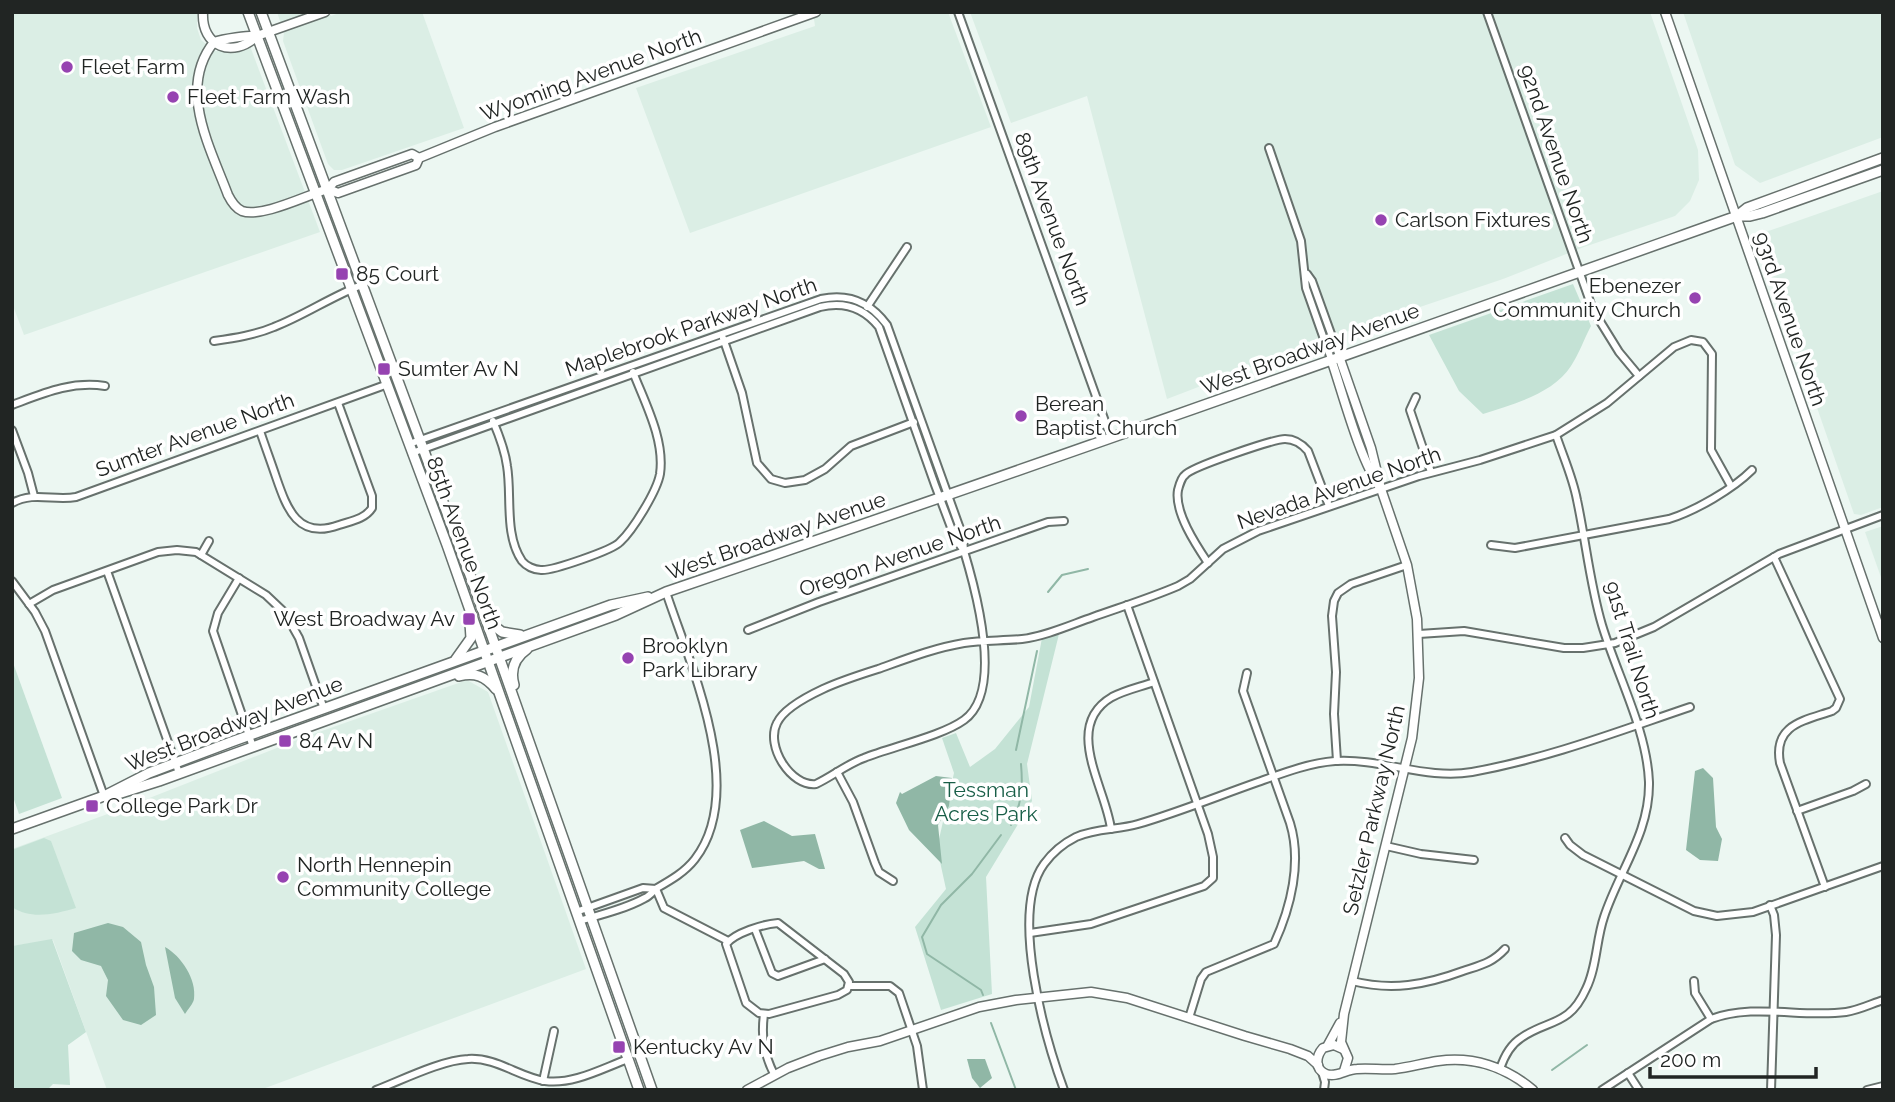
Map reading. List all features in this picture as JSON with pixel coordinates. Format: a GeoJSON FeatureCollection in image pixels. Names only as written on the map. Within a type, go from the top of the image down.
{"type":"FeatureCollection","features":[{"type":"Feature","properties":{"kind":"main road","name":"85th Avenue North"},"geometry":{"type":"LineString","coordinates":[[248,12],[447,545],[639,1090]]}},
{"type":"Feature","properties":{"kind":"main road","name":"85th Avenue North"},"geometry":{"type":"LineString","coordinates":[[261,12],[364,284],[652,1090]]}},
{"type":"Feature","properties":{"kind":"main road","name":"West Broadway Avenue"},"geometry":{"type":"LineString","coordinates":[[12,830],[104,796],[132,780],[176,763],[531,633],[611,605],[661,594],[1111,438],[1737,216],[1747,208],[1883,158]]}},
{"type":"Feature","properties":{"kind":"main road","name":"West Broadway Avenue"},"geometry":{"type":"LineString","coordinates":[[1737,216],[1762,213],[1883,170]]}},
{"type":"Feature","properties":{"kind":"main road"},"geometry":{"type":"LineString","coordinates":[[447,545],[446,557],[472,629],[468,645],[454,661]]}},
{"type":"Feature","properties":{"kind":"main road","name":"West Broadway Avenue"},"geometry":{"type":"LineString","coordinates":[[104,796],[118,794],[253,747],[624,612],[661,594]]}},
{"type":"Feature","properties":{"kind":"main road"},"geometry":{"type":"LineString","coordinates":[[485,618],[506,634],[531,633]]}},
{"type":"Feature","properties":{"kind":"main road"},"geometry":{"type":"LineString","coordinates":[[536,644],[521,654],[512,675],[555,802],[556,820]]}},
{"type":"Feature","properties":{"kind":"main road"},"geometry":{"type":"LineString","coordinates":[[421,685],[473,674],[488,680],[499,693]]}},
{"type":"Feature","properties":{"kind":"street"},"geometry":{"type":"LineString","coordinates":[[204,12],[204,27],[207,36],[214,42],[234,40],[248,34],[257,36],[325,12]]}},
{"type":"Feature","properties":{"kind":"street","name":"Wyoming Avenue North"},"geometry":{"type":"LineString","coordinates":[[214,42],[205,53],[197,75],[199,108],[228,195],[235,207],[254,212],[328,189],[334,182],[412,154],[419,158],[495,127],[816,12]]}},
{"type":"Feature","properties":{"kind":"street","name":"89th Avenue North"},"geometry":{"type":"LineString","coordinates":[[958,12],[1111,438]]}},
{"type":"Feature","properties":{"kind":"street","name":"92nd Avenue North"},"geometry":{"type":"LineString","coordinates":[[1488,12],[1579,273],[1602,326],[1639,376]]}},
{"type":"Feature","properties":{"kind":"street","name":"93rd Avenue North"},"geometry":{"type":"LineString","coordinates":[[1665,12],[1883,638]]}},
{"type":"Feature","properties":{"kind":"street"},"geometry":{"type":"LineString","coordinates":[[1269,148],[1301,241],[1306,273],[1312,281],[1335,358]]}},
{"type":"Feature","properties":{"kind":"street"},"geometry":{"type":"LineString","coordinates":[[866,309],[907,247]]}},
{"type":"Feature","properties":{"kind":"street"},"geometry":{"type":"LineString","coordinates":[[214,341],[270,329],[336,295],[364,284]]}},
{"type":"Feature","properties":{"kind":"street","name":"Maplebrook Parkway North"},"geometry":{"type":"LineString","coordinates":[[411,448],[490,416],[821,299],[849,297],[866,309]]}},
{"type":"Feature","properties":{"kind":"street","name":"Maplebrook Parkway North"},"geometry":{"type":"LineString","coordinates":[[422,444],[494,424],[831,304],[866,309]]}},
{"type":"Feature","properties":{"kind":"street"},"geometry":{"type":"LineString","coordinates":[[866,309],[878,313],[887,326],[944,496]]}},
{"type":"Feature","properties":{"kind":"street"},"geometry":{"type":"LineString","coordinates":[[866,309],[879,327],[913,422],[963,537],[964,551],[978,600],[982,641],[984,689],[978,705],[968,717],[955,725],[864,757],[837,772],[853,802],[879,872],[893,881]]}},
{"type":"Feature","properties":{"kind":"street"},"geometry":{"type":"LineString","coordinates":[[721,333],[742,393],[757,463],[771,479],[785,483],[805,480],[825,469],[851,446],[920,419]]}},
{"type":"Feature","properties":{"kind":"street","name":"Nevada Avenue North"},"geometry":{"type":"LineString","coordinates":[[837,772],[823,781],[809,785],[802,783],[792,775],[779,755],[773,739],[777,723],[788,710],[823,689],[922,653],[952,645],[1036,636],[1127,605],[1178,586],[1223,550],[1246,536],[1431,472],[1480,460],[1556,435],[1596,411],[1665,353],[1685,341],[1703,342],[1712,354],[1711,450],[1731,486]]}},
{"type":"Feature","properties":{"kind":"street","name":"Setzler Parkway North"},"geometry":{"type":"LineString","coordinates":[[1335,358],[1371,448],[1381,489],[1407,565],[1419,634],[1417,708],[1406,768],[1344,1014],[1341,1036],[1343,1049]]}},
{"type":"Feature","properties":{"kind":"street"},"geometry":{"type":"LineString","coordinates":[[490,416],[508,469],[512,526],[522,560],[534,569],[546,570],[615,547],[627,534],[654,491],[660,475],[658,441],[631,365]]}},
{"type":"Feature","properties":{"kind":"street","name":"Sumter Avenue North"},"geometry":{"type":"LineString","coordinates":[[12,503],[34,496],[64,499],[76,497],[388,384]]}},
{"type":"Feature","properties":{"kind":"street"},"geometry":{"type":"LineString","coordinates":[[12,404],[62,386],[105,386]]}},
{"type":"Feature","properties":{"kind":"street"},"geometry":{"type":"LineString","coordinates":[[1416,397],[1410,410],[1431,472]]}},
{"type":"Feature","properties":{"kind":"street"},"geometry":{"type":"LineString","coordinates":[[260,431],[285,503],[303,525],[322,529],[364,516],[372,508],[372,496],[338,402]]}},
{"type":"Feature","properties":{"kind":"street"},"geometry":{"type":"LineString","coordinates":[[12,430],[34,496]]}},
{"type":"Feature","properties":{"kind":"street","name":"91st Trail North"},"geometry":{"type":"LineString","coordinates":[[1500,1069],[1513,1045],[1521,1038],[1562,1019],[1586,991],[1603,921],[1638,841],[1648,803],[1647,764],[1597,607],[1577,496],[1556,435]]}},
{"type":"Feature","properties":{"kind":"street"},"geometry":{"type":"LineString","coordinates":[[1208,563],[1192,539],[1179,504],[1178,490],[1185,475],[1197,467],[1282,439],[1297,441],[1308,451],[1329,506]]}},
{"type":"Feature","properties":{"kind":"street"},"geometry":{"type":"LineString","coordinates":[[1491,545],[1515,548],[1680,516],[1731,486],[1752,470]]}},
{"type":"Feature","properties":{"kind":"street"},"geometry":{"type":"LineString","coordinates":[[1419,634],[1464,631],[1564,648],[1608,645],[1654,627],[1774,557],[1883,515]]}},
{"type":"Feature","properties":{"kind":"street","name":"Oregon Avenue North"},"geometry":{"type":"LineString","coordinates":[[748,629],[1048,522],[1064,521]]}},
{"type":"Feature","properties":{"kind":"street"},"geometry":{"type":"LineString","coordinates":[[201,555],[209,541]]}},
{"type":"Feature","properties":{"kind":"street"},"geometry":{"type":"LineString","coordinates":[[29,604],[53,590],[167,550],[187,550],[201,555],[276,602],[293,624],[324,709]]}},
{"type":"Feature","properties":{"kind":"street"},"geometry":{"type":"LineString","coordinates":[[1774,557],[1840,699],[1836,708],[1793,725],[1779,746],[1780,763],[1825,887]]}},
{"type":"Feature","properties":{"kind":"street"},"geometry":{"type":"LineString","coordinates":[[1338,761],[1334,714],[1334,601],[1338,593],[1351,584],[1407,565]]}},
{"type":"Feature","properties":{"kind":"street"},"geometry":{"type":"LineString","coordinates":[[107,571],[179,773]]}},
{"type":"Feature","properties":{"kind":"street"},"geometry":{"type":"LineString","coordinates":[[239,578],[218,612],[213,631],[253,747]]}},
{"type":"Feature","properties":{"kind":"street"},"geometry":{"type":"LineString","coordinates":[[12,581],[29,604],[54,653],[104,796]]}},
{"type":"Feature","properties":{"kind":"street"},"geometry":{"type":"LineString","coordinates":[[578,917],[647,898],[684,870],[703,847],[713,820],[718,778],[704,703],[661,594]]}},
{"type":"Feature","properties":{"kind":"street"},"geometry":{"type":"LineString","coordinates":[[1030,933],[1091,924],[1204,886],[1213,878],[1212,849],[1198,804],[1127,605]]}},
{"type":"Feature","properties":{"kind":"street"},"geometry":{"type":"LineString","coordinates":[[1189,1018],[1201,979],[1206,972],[1274,944],[1293,880],[1296,851],[1290,823],[1243,691],[1247,673]]}},
{"type":"Feature","properties":{"kind":"street"},"geometry":{"type":"LineString","coordinates":[[1111,829],[1107,805],[1088,747],[1090,725],[1095,715],[1111,698],[1154,682]]}},
{"type":"Feature","properties":{"kind":"street"},"geometry":{"type":"LineString","coordinates":[[1065,1090],[1045,1035],[1028,908],[1035,880],[1045,862],[1062,846],[1088,832],[1135,825],[1311,765],[1338,761],[1376,762],[1443,774],[1471,772],[1549,755],[1690,707]]}},
{"type":"Feature","properties":{"kind":"street"},"geometry":{"type":"LineString","coordinates":[[1797,811],[1853,791],[1866,783]]}},
{"type":"Feature","properties":{"kind":"street"},"geometry":{"type":"LineString","coordinates":[[1565,838],[1583,855],[1683,906],[1717,916],[1742,915],[1883,866]]}},
{"type":"Feature","properties":{"kind":"street"},"geometry":{"type":"LineString","coordinates":[[1386,846],[1421,854],[1474,860]]}},
{"type":"Feature","properties":{"kind":"street"},"geometry":{"type":"LineString","coordinates":[[656,889],[664,908],[728,941]]}},
{"type":"Feature","properties":{"kind":"street"},"geometry":{"type":"LineString","coordinates":[[1770,905],[1776,925],[1771,1090]]}},
{"type":"Feature","properties":{"kind":"street"},"geometry":{"type":"LineString","coordinates":[[728,941],[755,929],[778,923],[844,974],[849,986]]}},
{"type":"Feature","properties":{"kind":"street"},"geometry":{"type":"LineString","coordinates":[[755,929],[772,973],[778,976],[825,959]]}},
{"type":"Feature","properties":{"kind":"street"},"geometry":{"type":"LineString","coordinates":[[728,941],[726,948],[746,1003],[764,1014],[838,995],[849,986],[890,986],[895,989],[899,993],[920,1056],[923,1090]]}},
{"type":"Feature","properties":{"kind":"street"},"geometry":{"type":"LineString","coordinates":[[1352,981],[1387,987],[1423,984],[1495,960],[1506,948]]}},
{"type":"Feature","properties":{"kind":"street"},"geometry":{"type":"LineString","coordinates":[[1695,981],[1695,993],[1711,1019]]}},
{"type":"Feature","properties":{"kind":"street"},"geometry":{"type":"LineString","coordinates":[[747,1090],[774,1074],[848,1047],[880,1041],[989,1004],[1091,992],[1127,998],[1290,1049],[1308,1056],[1320,1068],[1340,1073],[1394,1069],[1458,1059],[1500,1069],[1533,1090]]}},
{"type":"Feature","properties":{"kind":"street"},"geometry":{"type":"LineString","coordinates":[[1602,1090],[1711,1019],[1730,1013],[1845,1012],[1883,1000]]}},
{"type":"Feature","properties":{"kind":"street"},"geometry":{"type":"LineString","coordinates":[[764,1014],[764,1049],[774,1074]]}},
{"type":"Feature","properties":{"kind":"street","name":"Setzler Parkway North"},"geometry":{"type":"LineString","coordinates":[[1326,1046],[1344,1014]]}},
{"type":"Feature","properties":{"kind":"street"},"geometry":{"type":"LineString","coordinates":[[543,1081],[554,1031]]}},
{"type":"Feature","properties":{"kind":"street"},"geometry":{"type":"LineString","coordinates":[[1290,1049],[1311,1051],[1334,1045],[1343,1049],[1348,1058],[1375,1069]]}},
{"type":"Feature","properties":{"kind":"street"},"geometry":{"type":"LineString","coordinates":[[1325,1090],[1317,1058],[1326,1046]]}},
{"type":"Feature","properties":{"kind":"street"},"geometry":{"type":"LineString","coordinates":[[1325,1090],[1340,1073],[1348,1058]]}},
{"type":"Feature","properties":{"kind":"street"},"geometry":{"type":"LineString","coordinates":[[376,1090],[447,1064],[469,1059],[491,1062],[543,1081],[571,1079],[628,1059]]}},
{"type":"Feature","properties":{"kind":"street"},"geometry":{"type":"LineString","coordinates":[[1628,1073],[1639,1090]]}},
{"type":"Feature","properties":{"kind":"street"},"geometry":{"type":"LineString","coordinates":[[1867,1090],[1883,1086]]}},
{"type":"Feature","properties":{"kind":"shaded area"},"geometry":{"type":"Polygon","coordinates":[[[12,12],[197,12],[197,28],[201,40],[215,51],[238,51],[250,46],[320,232],[24,335],[12,303],[12,12]]]}},
{"type":"Feature","properties":{"kind":"shaded area"},"geometry":{"type":"Polygon","coordinates":[[[277,12],[329,12],[331,16],[342,12],[422,12],[464,128],[342,170],[334,170],[328,164],[283,41],[284,33],[277,12]]]}},
{"type":"Feature","properties":{"kind":"shaded area"},"geometry":{"type":"Polygon","coordinates":[[[813,12],[948,12],[991,127],[690,233],[636,88],[815,26],[813,12]]]}},
{"type":"Feature","properties":{"kind":"shaded area"},"geometry":{"type":"Polygon","coordinates":[[[970,12],[1650,12],[1698,150],[1699,180],[1690,201],[1675,216],[1584,247],[1503,279],[1313,343],[1167,399],[1087,96],[1011,123],[970,12]]]}},
{"type":"Feature","properties":{"kind":"shaded area"},"geometry":{"type":"Polygon","coordinates":[[[1683,12],[1883,12],[1883,137],[1760,183],[1735,165],[1683,12]]]}},
{"type":"Feature","properties":{"kind":"shaded area"},"geometry":{"type":"Polygon","coordinates":[[[1883,191],[1883,507],[1861,515],[1854,514],[1757,235],[1883,191]]]}},
{"type":"Feature","properties":{"kind":"shaded area"},"geometry":{"type":"Polygon","coordinates":[[[1883,526],[1883,583],[1865,532],[1883,526]]]}},
{"type":"Feature","properties":{"kind":"shaded area","name":"North Hennepin Community College"},"geometry":{"type":"Polygon","coordinates":[[[467,680],[488,692],[586,969],[260,1090],[107,1090],[53,940],[12,946],[12,849],[302,738],[467,680]]]}},
{"type":"Feature","properties":{"kind":"shaded area"},"geometry":{"type":"Polygon","coordinates":[[[1703,768],[1713,778],[1716,827],[1722,839],[1718,861],[1700,860],[1686,850],[1695,771],[1703,768]]]}},
{"type":"Feature","properties":{"kind":"shaded area"},"geometry":{"type":"Polygon","coordinates":[[[936,776],[952,778],[949,806],[938,825],[942,864],[909,830],[896,803],[900,792],[902,794],[936,776]]]}},
{"type":"Feature","properties":{"kind":"shaded area"},"geometry":{"type":"Polygon","coordinates":[[[764,821],[792,836],[815,834],[825,869],[819,869],[804,861],[752,868],[740,830],[764,821]]]}},
{"type":"Feature","properties":{"kind":"shaded area"},"geometry":{"type":"Polygon","coordinates":[[[108,923],[123,927],[141,942],[154,987],[156,1015],[141,1025],[123,1020],[106,996],[108,980],[101,966],[81,960],[72,951],[74,933],[108,923]]]}},
{"type":"Feature","properties":{"kind":"shaded area"},"geometry":{"type":"Polygon","coordinates":[[[165,947],[182,962],[193,984],[194,999],[185,1014],[175,998],[165,947]]]}},
{"type":"Feature","properties":{"kind":"shaded area"},"geometry":{"type":"Polygon","coordinates":[[[967,1059],[985,1059],[992,1078],[980,1088],[972,1078],[967,1059]]]}},
{"type":"Feature","properties":{"kind":"green space"},"geometry":{"type":"Polygon","coordinates":[[[1573,284],[1591,326],[1571,366],[1563,376],[1543,391],[1483,414],[1459,391],[1429,335],[1573,284]]]}},
{"type":"Feature","properties":{"kind":"green space","name":"Tessman Acres Park"},"geometry":{"type":"Polygon","coordinates":[[[1059,634],[1027,764],[1032,801],[986,877],[992,994],[941,1010],[915,927],[946,889],[937,848],[954,773],[942,738],[956,733],[970,767],[995,749],[1029,707],[1042,638],[1059,634]]]}},
{"type":"Feature","properties":{"kind":"green space"},"geometry":{"type":"Polygon","coordinates":[[[12,660],[62,798],[19,814],[12,794],[12,660]]]}},
{"type":"Feature","properties":{"kind":"green space"},"geometry":{"type":"Polygon","coordinates":[[[44,838],[51,841],[76,908],[35,915],[12,907],[12,850],[44,838]]]}},
{"type":"Feature","properties":{"kind":"green space"},"geometry":{"type":"Polygon","coordinates":[[[52,939],[86,1032],[68,1045],[70,1085],[53,1084],[47,1090],[12,1090],[12,946],[52,939]]]}},
{"type":"Feature","properties":{"kind":"waterway"},"geometry":{"type":"LineString","coordinates":[[1048,592],[1062,575],[1088,569]]}},
{"type":"Feature","properties":{"kind":"waterway"},"geometry":{"type":"LineString","coordinates":[[1016,750],[1037,651]]}},
{"type":"Feature","properties":{"kind":"waterway"},"geometry":{"type":"LineString","coordinates":[[1011,825],[1021,795],[1021,764]]}},
{"type":"Feature","properties":{"kind":"waterway"},"geometry":{"type":"LineString","coordinates":[[983,995],[981,990],[927,954],[922,937],[941,905],[972,874],[1001,835]]}},
{"type":"Feature","properties":{"kind":"waterway"},"geometry":{"type":"LineString","coordinates":[[991,1023],[1016,1090]]}},
{"type":"Feature","properties":{"kind":"waterway"},"geometry":{"type":"LineString","coordinates":[[1552,1070],[1587,1045]]}},
{"type":"Feature","properties":{"kind":"place","name":"Fleet Farm"},"geometry":{"type":"Point","coordinates":[67,67]}},
{"type":"Feature","properties":{"kind":"place","name":"Fleet Farm Wash"},"geometry":{"type":"Point","coordinates":[173,97]}},
{"type":"Feature","properties":{"kind":"place","name":"Carlson Fixtures"},"geometry":{"type":"Point","coordinates":[1381,220]}},
{"type":"Feature","properties":{"kind":"place","name":"85 Court"},"geometry":{"type":"Point","coordinates":[342,274]}},
{"type":"Feature","properties":{"kind":"place","name":"Ebenezer Community Church"},"geometry":{"type":"Point","coordinates":[1695,298]}},
{"type":"Feature","properties":{"kind":"place","name":"Sumter Av N"},"geometry":{"type":"Point","coordinates":[384,369]}},
{"type":"Feature","properties":{"kind":"place","name":"Berean Baptist Church"},"geometry":{"type":"Point","coordinates":[1021,416]}},
{"type":"Feature","properties":{"kind":"place","name":"West Broadway Av"},"geometry":{"type":"Point","coordinates":[469,619]}},
{"type":"Feature","properties":{"kind":"place","name":"Brooklyn Park Library"},"geometry":{"type":"Point","coordinates":[628,658]}},
{"type":"Feature","properties":{"kind":"place","name":"84 Av N"},"geometry":{"type":"Point","coordinates":[285,741]}},
{"type":"Feature","properties":{"kind":"place","name":"College Park Dr"},"geometry":{"type":"Point","coordinates":[92,806]}},
{"type":"Feature","properties":{"kind":"place","name":"North Hennepin Community College"},"geometry":{"type":"Point","coordinates":[283,877]}},
{"type":"Feature","properties":{"kind":"place","name":"Kentucky Av N"},"geometry":{"type":"Point","coordinates":[619,1047]}}]}
